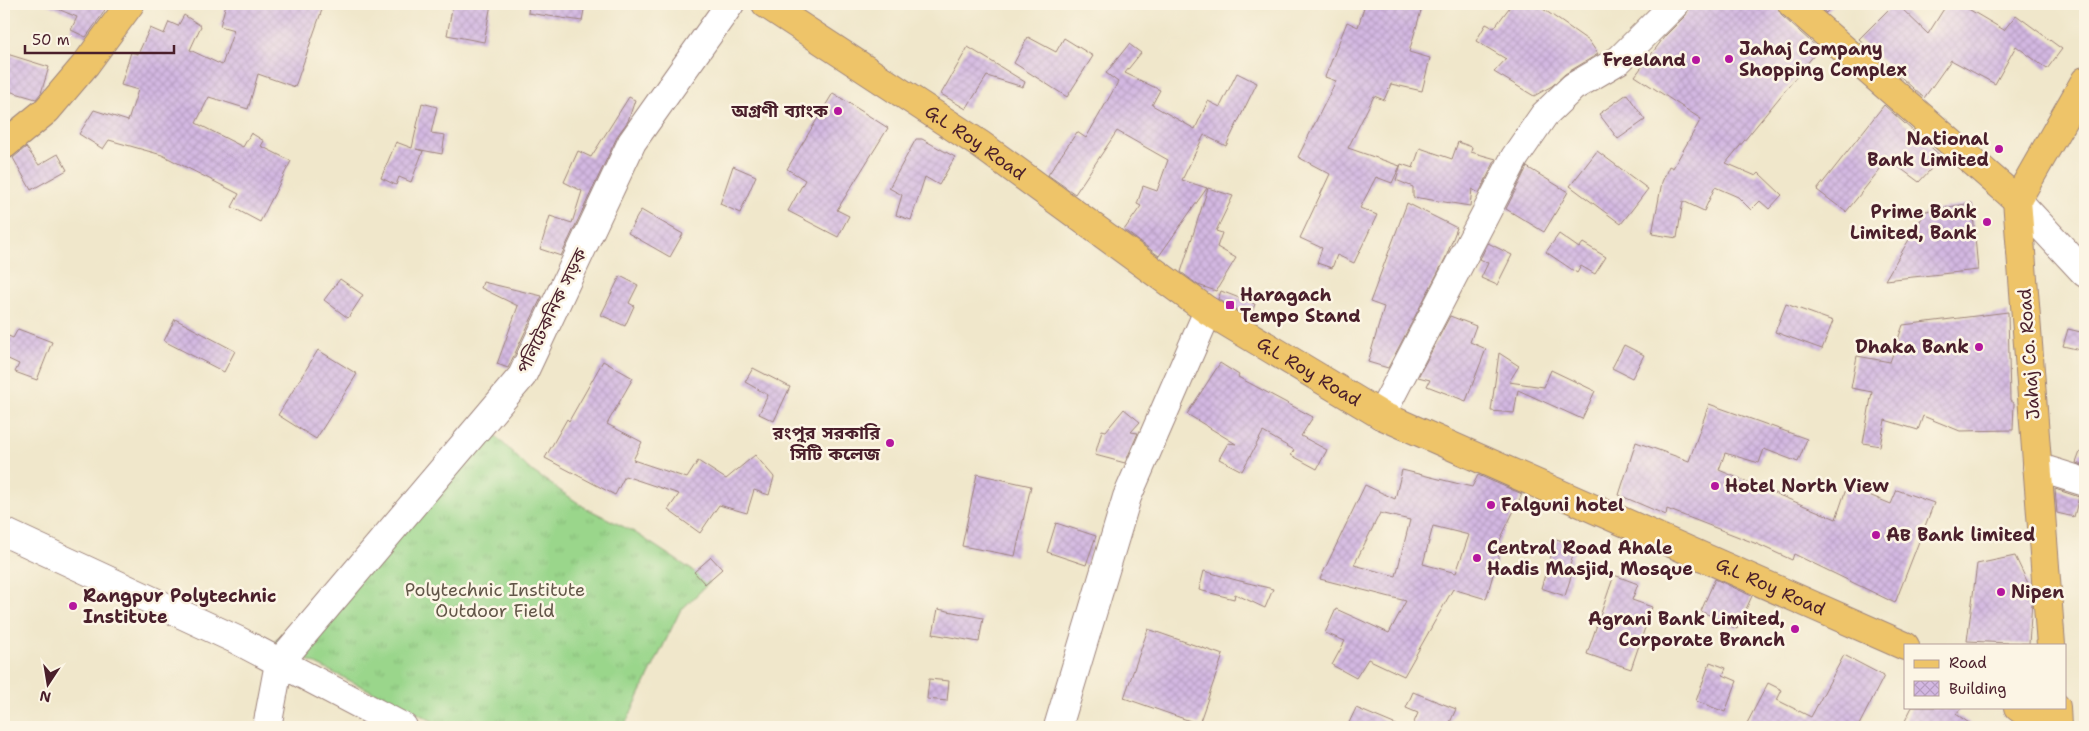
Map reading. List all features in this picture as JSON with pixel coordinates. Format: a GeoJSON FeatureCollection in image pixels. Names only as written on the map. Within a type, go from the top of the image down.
{"type":"FeatureCollection","features":[{"type":"Feature","properties":{"kind":"main road"},"geometry":{"type":"LineString","coordinates":[[4,145],[47,110],[86,64],[130,4]]}},
{"type":"Feature","properties":{"kind":"main road","name":"G.L Roy Road"},"geometry":{"type":"LineString","coordinates":[[766,4],[981,145],[1208,311],[1381,415],[1904,646]]}},
{"type":"Feature","properties":{"kind":"main road"},"geometry":{"type":"LineString","coordinates":[[1792,4],[2017,200],[2085,81]]}},
{"type":"Feature","properties":{"kind":"main road","name":"Jahaj Co. Road"},"geometry":{"type":"LineString","coordinates":[[2017,200],[2051,644]]}},
{"type":"Feature","properties":{"kind":"main road"},"geometry":{"type":"LineString","coordinates":[[2019,708],[2046,727]]}},
{"type":"Feature","properties":{"kind":"main road"},"geometry":{"type":"LineString","coordinates":[[2056,708],[2057,727]]}},
{"type":"Feature","properties":{"kind":"street","name":"পলিটেকনিক সড়ক"},"geometry":{"type":"LineString","coordinates":[[279,662],[522,376],[632,142],[730,4]]}},
{"type":"Feature","properties":{"kind":"street"},"geometry":{"type":"LineString","coordinates":[[1381,415],[1515,157],[1544,115],[1573,87],[1619,60],[1675,4]]}},
{"type":"Feature","properties":{"kind":"street"},"geometry":{"type":"LineString","coordinates":[[2017,200],[2085,272]]}},
{"type":"Feature","properties":{"kind":"street"},"geometry":{"type":"LineString","coordinates":[[1058,727],[1127,497],[1208,311]]}},
{"type":"Feature","properties":{"kind":"street"},"geometry":{"type":"LineString","coordinates":[[2037,467],[2085,482]]}},
{"type":"Feature","properties":{"kind":"street"},"geometry":{"type":"LineString","coordinates":[[4,532],[228,636],[404,727]]}},
{"type":"Feature","properties":{"kind":"street"},"geometry":{"type":"LineString","coordinates":[[267,727],[279,662]]}},
{"type":"Feature","properties":{"kind":"green space","name":"Polytechnic Institute Outdoor Field"},"geometry":{"type":"Polygon","coordinates":[[[487,427],[529,469],[584,507],[634,532],[710,582],[680,611],[624,727],[445,727],[289,651],[275,641],[487,427]]]}},
{"type":"Feature","properties":{"kind":"building"},"geometry":{"type":"Polygon","coordinates":[[[46,4],[108,4],[86,37],[71,30],[77,17],[46,4]]]}},
{"type":"Feature","properties":{"kind":"building"},"geometry":{"type":"Polygon","coordinates":[[[226,4],[324,4],[295,87],[258,74],[248,109],[209,97],[196,123],[243,147],[251,133],[264,141],[261,146],[291,161],[260,222],[232,207],[239,194],[162,155],[109,140],[103,149],[79,134],[94,110],[128,121],[138,90],[121,85],[131,52],[138,54],[150,28],[164,34],[169,22],[178,26],[184,15],[201,26],[190,50],[222,65],[234,30],[220,26],[226,4]]]}},
{"type":"Feature","properties":{"kind":"building"},"geometry":{"type":"Polygon","coordinates":[[[453,4],[491,4],[484,42],[447,35],[453,4]]]}},
{"type":"Feature","properties":{"kind":"building"},"geometry":{"type":"Polygon","coordinates":[[[529,4],[585,4],[582,21],[528,13],[529,4]]]}},
{"type":"Feature","properties":{"kind":"building"},"geometry":{"type":"Polygon","coordinates":[[[1365,4],[1423,4],[1409,52],[1430,58],[1422,91],[1391,84],[1384,100],[1374,96],[1348,148],[1400,166],[1392,183],[1376,177],[1360,208],[1377,215],[1354,263],[1337,255],[1332,268],[1317,263],[1322,248],[1300,238],[1330,174],[1298,157],[1336,81],[1325,77],[1347,22],[1358,27],[1365,4]]]}},
{"type":"Feature","properties":{"kind":"building"},"geometry":{"type":"Polygon","coordinates":[[[1512,4],[1536,4],[1589,41],[1598,54],[1565,74],[1552,86],[1534,96],[1494,72],[1506,59],[1476,41],[1486,24],[1494,28],[1512,4]]]}},
{"type":"Feature","properties":{"kind":"building","name":"Jahaj Company Shopping Complex"},"geometry":{"type":"Polygon","coordinates":[[[1690,4],[1777,4],[1782,16],[1819,49],[1726,163],[1756,176],[1759,173],[1782,195],[1769,209],[1760,201],[1751,210],[1738,197],[1715,187],[1704,211],[1683,201],[1677,238],[1652,234],[1662,182],[1669,166],[1673,168],[1701,119],[1635,76],[1665,36],[1686,15],[1690,4]]]}},
{"type":"Feature","properties":{"kind":"building"},"geometry":{"type":"Polygon","coordinates":[[[1816,4],[1833,4],[1826,13],[1816,4]]]}},
{"type":"Feature","properties":{"kind":"building"},"geometry":{"type":"Polygon","coordinates":[[[1894,4],[1897,4],[1928,34],[1947,4],[1960,4],[2004,30],[2016,15],[2062,49],[2047,69],[2016,46],[1995,84],[1951,60],[1924,98],[1859,39],[1894,4]]]}},
{"type":"Feature","properties":{"kind":"building"},"geometry":{"type":"Polygon","coordinates":[[[1028,37],[1056,52],[1064,38],[1093,56],[1067,97],[1014,63],[1028,37]]]}},
{"type":"Feature","properties":{"kind":"building"},"geometry":{"type":"Polygon","coordinates":[[[1129,44],[1141,53],[1125,73],[1160,90],[1152,105],[1195,129],[1208,101],[1220,107],[1237,73],[1257,83],[1226,146],[1204,135],[1182,180],[1207,188],[1159,256],[1124,230],[1141,206],[1137,204],[1143,186],[1157,191],[1168,160],[1117,131],[1075,194],[1048,175],[1077,132],[1086,138],[1118,82],[1106,73],[1129,44]]]}},
{"type":"Feature","properties":{"kind":"building"},"geometry":{"type":"Polygon","coordinates":[[[968,47],[1025,82],[1023,87],[987,76],[966,109],[941,94],[968,47]]]}},
{"type":"Feature","properties":{"kind":"building"},"geometry":{"type":"Polygon","coordinates":[[[7,54],[49,67],[41,93],[36,99],[12,92],[4,87],[4,66],[7,54]]]}},
{"type":"Feature","properties":{"kind":"building"},"geometry":{"type":"Polygon","coordinates":[[[833,93],[888,128],[837,210],[849,216],[838,237],[788,211],[805,180],[787,169],[833,93]]]}},
{"type":"Feature","properties":{"kind":"building"},"geometry":{"type":"Polygon","coordinates":[[[1627,94],[1645,120],[1618,139],[1599,114],[1627,94]]]}},
{"type":"Feature","properties":{"kind":"building"},"geometry":{"type":"Polygon","coordinates":[[[629,97],[635,100],[628,121],[618,135],[561,256],[540,249],[550,216],[572,223],[582,191],[564,182],[578,151],[591,157],[629,97]]]}},
{"type":"Feature","properties":{"kind":"building"},"geometry":{"type":"Polygon","coordinates":[[[422,103],[437,107],[431,133],[445,135],[442,154],[416,149],[423,151],[411,182],[399,177],[396,185],[381,178],[396,142],[412,148],[422,103]]]}},
{"type":"Feature","properties":{"kind":"building"},"geometry":{"type":"Polygon","coordinates":[[[1884,105],[1942,157],[1919,182],[1888,159],[1846,212],[1817,190],[1884,105]]]}},
{"type":"Feature","properties":{"kind":"building"},"geometry":{"type":"Polygon","coordinates":[[[916,139],[922,139],[955,157],[939,185],[925,177],[911,220],[896,215],[902,195],[889,188],[916,139]]]}},
{"type":"Feature","properties":{"kind":"building"},"geometry":{"type":"Polygon","coordinates":[[[1458,142],[1472,147],[1471,152],[1496,159],[1479,193],[1472,189],[1470,206],[1413,197],[1413,187],[1396,180],[1401,164],[1413,168],[1420,148],[1452,159],[1458,142]]]}},
{"type":"Feature","properties":{"kind":"building"},"geometry":{"type":"Polygon","coordinates":[[[26,147],[39,165],[58,154],[67,170],[31,190],[13,158],[26,147]]]}},
{"type":"Feature","properties":{"kind":"building"},"geometry":{"type":"Polygon","coordinates":[[[1597,151],[1648,189],[1621,224],[1570,186],[1597,151]]]}},
{"type":"Feature","properties":{"kind":"building"},"geometry":{"type":"Polygon","coordinates":[[[733,166],[756,176],[740,213],[720,204],[733,166]]]}},
{"type":"Feature","properties":{"kind":"building"},"geometry":{"type":"Polygon","coordinates":[[[1527,167],[1568,192],[1544,232],[1506,209],[1527,167]]]}},
{"type":"Feature","properties":{"kind":"building"},"geometry":{"type":"Polygon","coordinates":[[[1208,188],[1233,196],[1216,231],[1222,233],[1217,247],[1236,258],[1216,291],[1198,285],[1181,272],[1208,188]]]}},
{"type":"Feature","properties":{"kind":"building"},"geometry":{"type":"Polygon","coordinates":[[[1407,203],[1457,228],[1446,257],[1388,368],[1368,362],[1384,307],[1370,302],[1407,203]]]}},
{"type":"Feature","properties":{"kind":"building"},"geometry":{"type":"Polygon","coordinates":[[[1972,203],[1978,270],[1885,280],[1926,211],[1972,203]]]}},
{"type":"Feature","properties":{"kind":"building"},"geometry":{"type":"Polygon","coordinates":[[[641,210],[683,234],[670,257],[628,233],[641,210]]]}},
{"type":"Feature","properties":{"kind":"building"},"geometry":{"type":"Polygon","coordinates":[[[1559,234],[1579,248],[1583,243],[1606,257],[1595,274],[1581,266],[1577,273],[1546,252],[1559,234]]]}},
{"type":"Feature","properties":{"kind":"building"},"geometry":{"type":"Polygon","coordinates":[[[1488,243],[1512,255],[1497,285],[1481,278],[1488,263],[1480,259],[1488,243]]]}},
{"type":"Feature","properties":{"kind":"building"},"geometry":{"type":"Polygon","coordinates":[[[620,276],[638,285],[629,303],[634,306],[625,326],[601,315],[620,276]]]}},
{"type":"Feature","properties":{"kind":"building"},"geometry":{"type":"Polygon","coordinates":[[[340,279],[363,295],[348,318],[324,300],[340,279]]]}},
{"type":"Feature","properties":{"kind":"building"},"geometry":{"type":"Polygon","coordinates":[[[483,282],[542,296],[508,368],[497,364],[518,306],[481,288],[483,282]]]}},
{"type":"Feature","properties":{"kind":"building"},"geometry":{"type":"Polygon","coordinates":[[[1221,291],[1255,304],[1250,318],[1218,299],[1221,291]]]}},
{"type":"Feature","properties":{"kind":"building"},"geometry":{"type":"Polygon","coordinates":[[[1786,304],[1833,321],[1822,349],[1775,332],[1786,304]]]}},
{"type":"Feature","properties":{"kind":"building"},"geometry":{"type":"Polygon","coordinates":[[[2008,312],[2010,400],[2014,403],[2013,430],[1960,431],[1923,416],[1918,430],[1885,420],[1880,446],[1863,443],[1872,392],[1851,388],[1857,356],[1890,362],[1903,325],[2008,312]]]}},
{"type":"Feature","properties":{"kind":"building"},"geometry":{"type":"Polygon","coordinates":[[[1450,316],[1476,326],[1470,342],[1486,349],[1466,401],[1427,386],[1430,380],[1418,377],[1450,316]]]}},
{"type":"Feature","properties":{"kind":"building"},"geometry":{"type":"Polygon","coordinates":[[[175,319],[235,351],[224,372],[164,341],[175,319]]]}},
{"type":"Feature","properties":{"kind":"building"},"geometry":{"type":"Polygon","coordinates":[[[18,329],[52,342],[37,380],[15,372],[19,364],[4,357],[4,334],[13,338],[18,329]]]}},
{"type":"Feature","properties":{"kind":"building"},"geometry":{"type":"Polygon","coordinates":[[[2068,329],[2085,333],[2085,351],[2063,346],[2068,329]]]}},
{"type":"Feature","properties":{"kind":"building"},"geometry":{"type":"Polygon","coordinates":[[[1624,345],[1644,355],[1632,378],[1612,368],[1624,345]]]}},
{"type":"Feature","properties":{"kind":"building"},"geometry":{"type":"Polygon","coordinates":[[[318,350],[357,374],[316,439],[278,415],[318,350]]]}},
{"type":"Feature","properties":{"kind":"building"},"geometry":{"type":"Polygon","coordinates":[[[1499,353],[1519,366],[1509,382],[1544,387],[1551,370],[1595,391],[1582,419],[1518,390],[1514,413],[1491,411],[1499,353]]]}},
{"type":"Feature","properties":{"kind":"building"},"geometry":{"type":"Polygon","coordinates":[[[603,361],[633,378],[607,424],[642,442],[633,460],[687,478],[698,461],[726,479],[755,455],[774,477],[769,495],[754,490],[747,513],[719,505],[700,533],[668,510],[679,494],[625,476],[615,495],[545,458],[567,419],[569,421],[603,361]]]}},
{"type":"Feature","properties":{"kind":"building"},"geometry":{"type":"Polygon","coordinates":[[[1220,363],[1239,375],[1238,377],[1313,417],[1301,436],[1327,450],[1317,469],[1291,455],[1294,450],[1263,432],[1242,471],[1219,459],[1228,443],[1236,444],[1187,414],[1220,363]]]}},
{"type":"Feature","properties":{"kind":"building"},"geometry":{"type":"Polygon","coordinates":[[[753,368],[790,387],[774,421],[759,414],[768,395],[745,382],[753,368]]]}},
{"type":"Feature","properties":{"kind":"building"},"geometry":{"type":"Polygon","coordinates":[[[1709,404],[1807,439],[1798,462],[1764,449],[1759,463],[1725,453],[1719,470],[1836,519],[1847,486],[1891,504],[1897,490],[1934,503],[1895,603],[1794,554],[1792,560],[1757,544],[1667,509],[1666,515],[1619,495],[1636,442],[1689,461],[1709,404]]]}},
{"type":"Feature","properties":{"kind":"building"},"geometry":{"type":"Polygon","coordinates":[[[1124,409],[1140,422],[1131,432],[1138,433],[1125,463],[1095,455],[1102,430],[1106,431],[1124,409]]]}},
{"type":"Feature","properties":{"kind":"building"},"geometry":{"type":"Polygon","coordinates":[[[2080,452],[2085,453],[2085,466],[2076,463],[2080,452]]]}},
{"type":"Feature","properties":{"kind":"building"},"geometry":{"type":"Polygon","coordinates":[[[1402,470],[1472,487],[1478,475],[1522,494],[1497,546],[1501,547],[1486,599],[1453,589],[1404,676],[1368,659],[1356,678],[1332,665],[1345,641],[1325,633],[1336,609],[1389,633],[1406,601],[1320,579],[1365,485],[1395,499],[1402,470]],[[1380,513],[1354,565],[1396,576],[1410,520],[1380,513]],[[1433,526],[1423,564],[1456,573],[1469,535],[1433,526]]]}},
{"type":"Feature","properties":{"kind":"building"},"geometry":{"type":"Polygon","coordinates":[[[977,474],[1031,486],[1015,556],[962,546],[977,474]]]}},
{"type":"Feature","properties":{"kind":"building"},"geometry":{"type":"Polygon","coordinates":[[[2055,489],[2079,497],[2074,517],[2057,513],[2055,489]]]}},
{"type":"Feature","properties":{"kind":"building"},"geometry":{"type":"Polygon","coordinates":[[[1056,523],[1096,536],[1086,565],[1047,552],[1056,523]]]}},
{"type":"Feature","properties":{"kind":"building"},"geometry":{"type":"Polygon","coordinates":[[[1556,539],[1576,545],[1569,569],[1573,570],[1565,596],[1541,588],[1556,539]]]}},
{"type":"Feature","properties":{"kind":"building","name":"Nipen"},"geometry":{"type":"Polygon","coordinates":[[[2015,556],[2027,581],[2032,602],[2029,644],[1967,641],[1977,564],[2015,556]]]}},
{"type":"Feature","properties":{"kind":"building"},"geometry":{"type":"Polygon","coordinates":[[[711,557],[722,569],[705,584],[694,572],[711,557]]]}},
{"type":"Feature","properties":{"kind":"building"},"geometry":{"type":"Polygon","coordinates":[[[1204,571],[1273,589],[1265,608],[1235,594],[1234,599],[1199,590],[1204,571]]]}},
{"type":"Feature","properties":{"kind":"building"},"geometry":{"type":"Polygon","coordinates":[[[1614,575],[1638,584],[1632,600],[1652,607],[1631,669],[1587,654],[1614,575]]]}},
{"type":"Feature","properties":{"kind":"building"},"geometry":{"type":"Polygon","coordinates":[[[1715,579],[1752,596],[1737,629],[1701,611],[1715,579]]]}},
{"type":"Feature","properties":{"kind":"building"},"geometry":{"type":"Polygon","coordinates":[[[938,609],[983,618],[979,642],[933,634],[938,609]]]}},
{"type":"Feature","properties":{"kind":"building"},"geometry":{"type":"Polygon","coordinates":[[[1148,629],[1223,655],[1199,724],[1124,698],[1148,629]]]}},
{"type":"Feature","properties":{"kind":"building"},"geometry":{"type":"Polygon","coordinates":[[[1844,655],[1884,676],[1858,727],[1745,727],[1768,683],[1782,690],[1777,700],[1811,717],[1844,655]]]}},
{"type":"Feature","properties":{"kind":"building"},"geometry":{"type":"Polygon","coordinates":[[[1710,662],[1726,668],[1723,675],[1737,681],[1725,712],[1696,701],[1710,662]]]}},
{"type":"Feature","properties":{"kind":"building"},"geometry":{"type":"Polygon","coordinates":[[[929,679],[949,681],[947,701],[927,699],[929,679]]]}},
{"type":"Feature","properties":{"kind":"building"},"geometry":{"type":"Polygon","coordinates":[[[1413,692],[1456,709],[1448,727],[1412,727],[1418,713],[1406,708],[1413,692]]]}},
{"type":"Feature","properties":{"kind":"building"},"geometry":{"type":"Polygon","coordinates":[[[1356,708],[1401,727],[1347,727],[1356,708]]]}},
{"type":"Feature","properties":{"kind":"building"},"geometry":{"type":"Polygon","coordinates":[[[1912,708],[1961,708],[1956,714],[1975,727],[1902,727],[1912,708]]]}},
{"type":"Feature","properties":{"kind":"place","name":"Jahaj Company Shopping Complex"},"geometry":{"type":"Point","coordinates":[1729,59]}},
{"type":"Feature","properties":{"kind":"place","name":"Freeland"},"geometry":{"type":"Point","coordinates":[1696,60]}},
{"type":"Feature","properties":{"kind":"place","name":"অগ্রণী ব্যাংক"},"geometry":{"type":"Point","coordinates":[838,111]}},
{"type":"Feature","properties":{"kind":"place","name":"National Bank Limited"},"geometry":{"type":"Point","coordinates":[1999,149]}},
{"type":"Feature","properties":{"kind":"place","name":"Prime Bank Limited, Bank"},"geometry":{"type":"Point","coordinates":[1987,222]}},
{"type":"Feature","properties":{"kind":"place","name":"Haragach Tempo Stand"},"geometry":{"type":"Point","coordinates":[1230,305]}},
{"type":"Feature","properties":{"kind":"place","name":"Dhaka Bank"},"geometry":{"type":"Point","coordinates":[1979,347]}},
{"type":"Feature","properties":{"kind":"place","name":"রংপুর সরকারি সিটি কলেজ"},"geometry":{"type":"Point","coordinates":[890,443]}},
{"type":"Feature","properties":{"kind":"place","name":"Hotel North View"},"geometry":{"type":"Point","coordinates":[1715,486]}},
{"type":"Feature","properties":{"kind":"place","name":"Falguni hotel"},"geometry":{"type":"Point","coordinates":[1491,505]}},
{"type":"Feature","properties":{"kind":"place","name":"AB Bank limited"},"geometry":{"type":"Point","coordinates":[1876,535]}},
{"type":"Feature","properties":{"kind":"place","name":"Central Road Ahale Hadis Masjid, Mosque"},"geometry":{"type":"Point","coordinates":[1477,558]}},
{"type":"Feature","properties":{"kind":"place","name":"Nipen"},"geometry":{"type":"Point","coordinates":[2001,592]}},
{"type":"Feature","properties":{"kind":"place","name":"Rangpur Polytechnic Institute"},"geometry":{"type":"Point","coordinates":[73,606]}},
{"type":"Feature","properties":{"kind":"place","name":"Agrani Bank Limited, Corporate Branch"},"geometry":{"type":"Point","coordinates":[1795,629]}}]}
